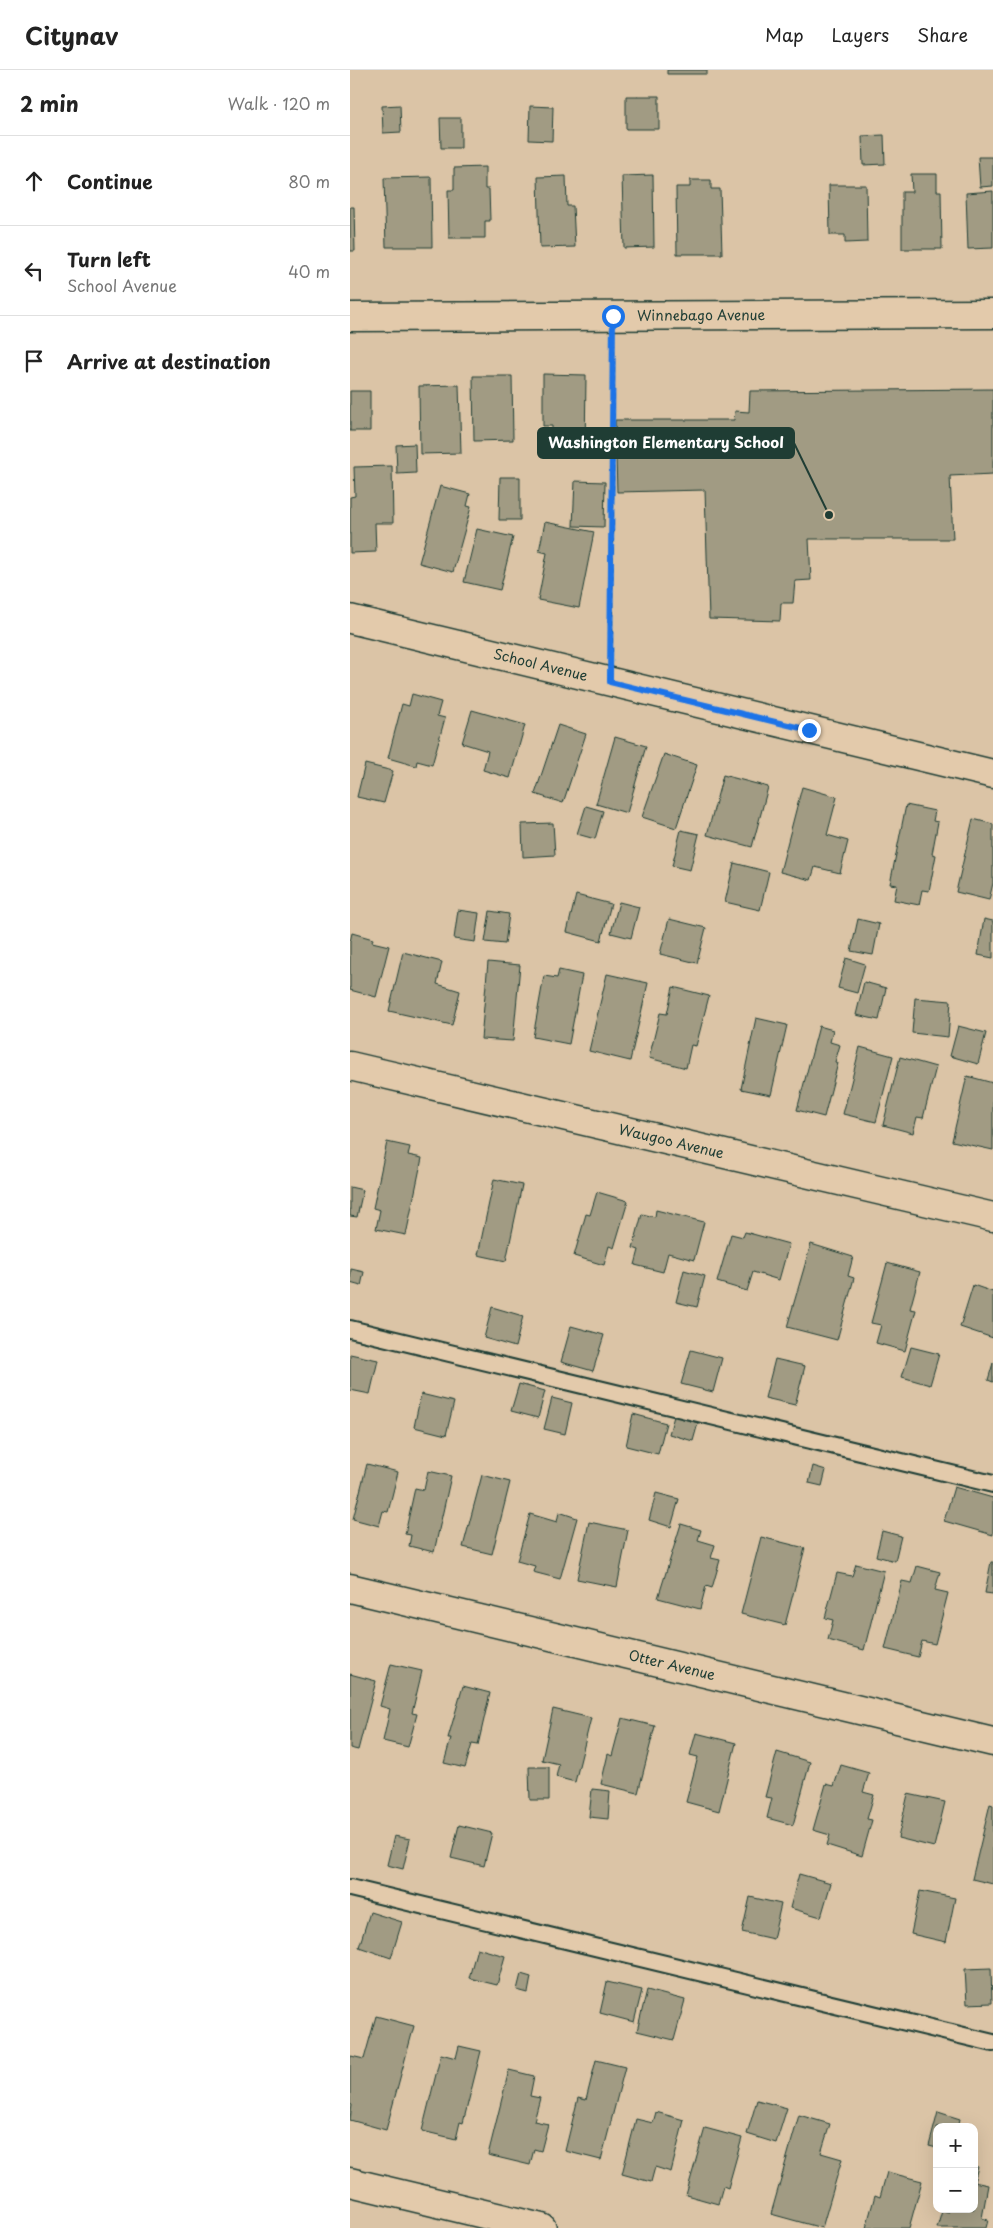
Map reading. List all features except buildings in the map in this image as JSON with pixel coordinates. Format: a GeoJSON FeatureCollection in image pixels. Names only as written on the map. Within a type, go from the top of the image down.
{"type":"FeatureCollection","features":[{"type":"Feature","properties":{"kind":"street","name":"Winnebago Avenue"},"geometry":{"type":"LineString","coordinates":[[350,317],[993,314]]}},
{"type":"Feature","properties":{"kind":"street","name":"School Avenue"},"geometry":{"type":"LineString","coordinates":[[350,619],[993,774]]}},
{"type":"Feature","properties":{"kind":"street","name":"Waugoo Avenue"},"geometry":{"type":"LineString","coordinates":[[350,1066],[993,1217]]}},
{"type":"Feature","properties":{"kind":"street","name":"Otter Avenue"},"geometry":{"type":"LineString","coordinates":[[350,1588],[993,1742]]}},
{"type":"Feature","properties":{"kind":"street"},"geometry":{"type":"LineString","coordinates":[[350,2182],[542,2228]]}},
{"type":"Feature","properties":{"kind":"lane"},"geometry":{"type":"LineString","coordinates":[[350,1329],[993,1484]]}},
{"type":"Feature","properties":{"kind":"lane"},"geometry":{"type":"LineString","coordinates":[[350,1888],[993,2043]]}},
{"type":"Feature","properties":{"kind":"path"},"geometry":{"type":"LineString","coordinates":[[610,682],[613,316]]}},
{"type":"Feature","properties":{"kind":"place","name":"Washington Elementary School"},"geometry":{"type":"Point","coordinates":[829,515]}},
{"type":"Feature","properties":{"kind":"route"},"geometry":{"type":"LineString","coordinates":[[613,316],[610,682],[809,730]]}}]}
